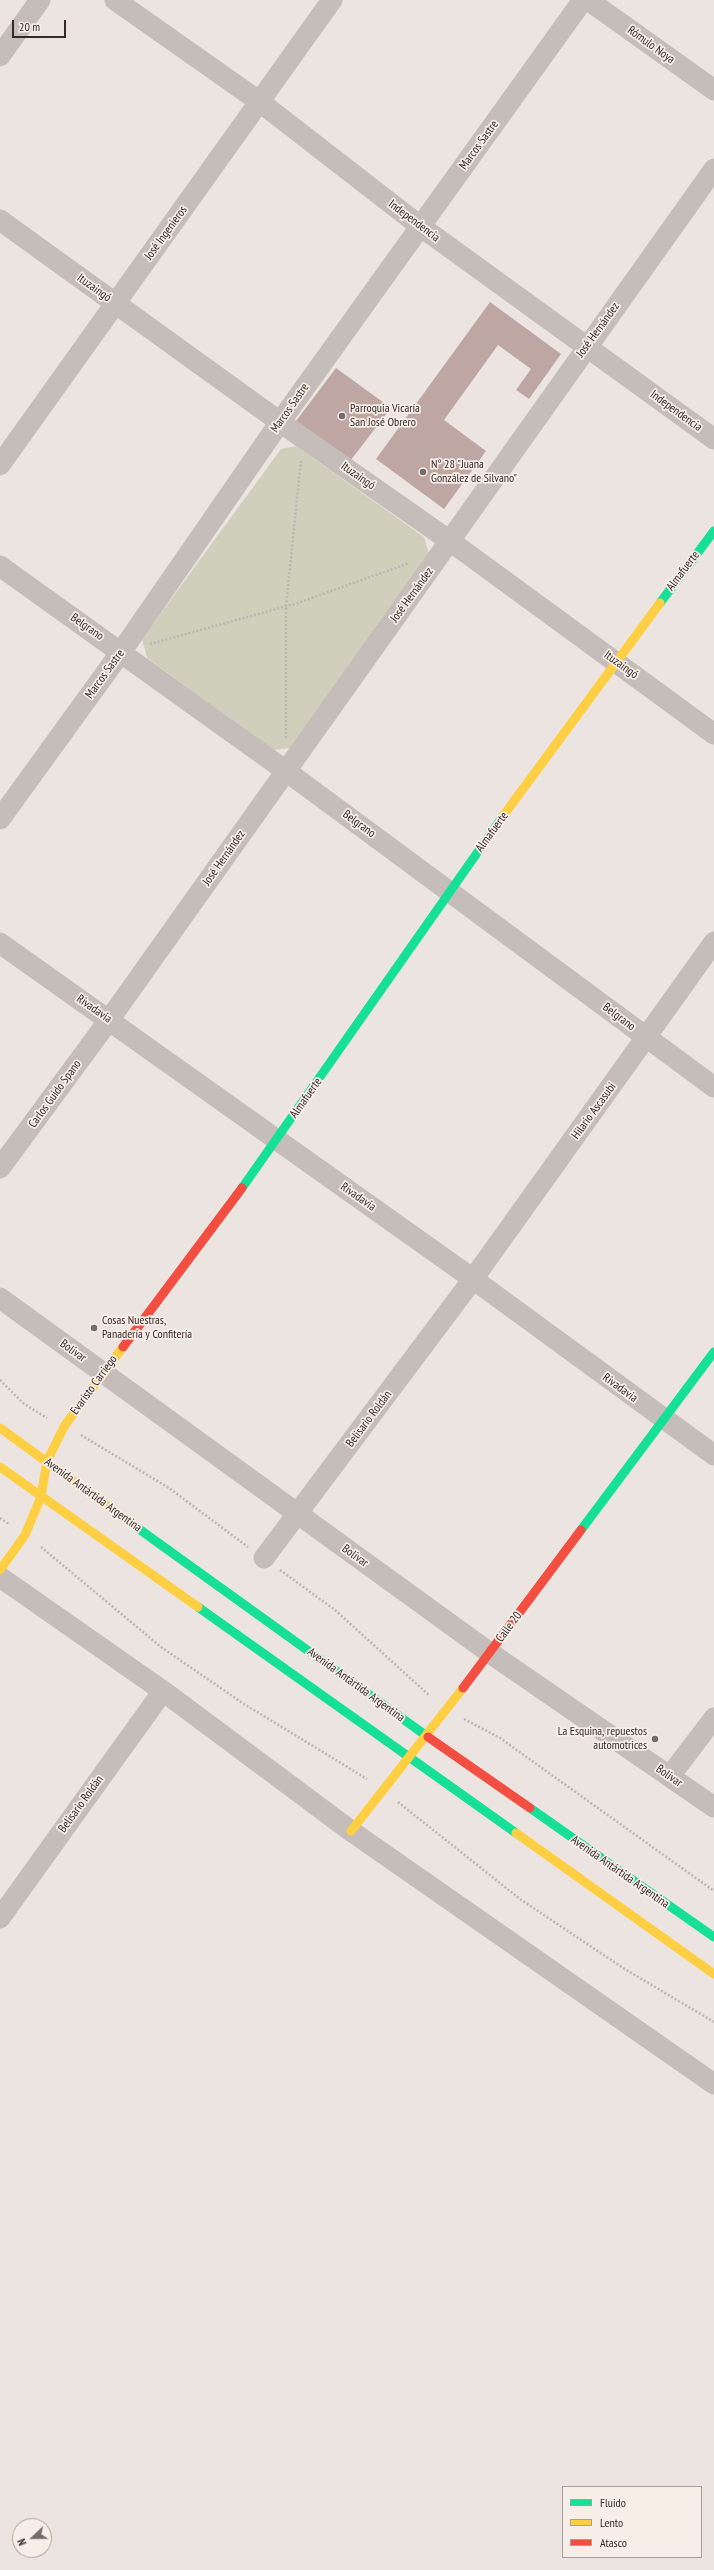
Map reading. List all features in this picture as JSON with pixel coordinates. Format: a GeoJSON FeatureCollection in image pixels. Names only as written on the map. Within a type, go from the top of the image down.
{"type":"FeatureCollection","features":[{"type":"Feature","properties":{"kind":"street"},"geometry":{"type":"LineString","coordinates":[[0,56],[40,0]]}},
{"type":"Feature","properties":{"kind":"street","name":"Independencia"},"geometry":{"type":"LineString","coordinates":[[115,0],[260,102],[420,226],[587,346],[714,440]]}},
{"type":"Feature","properties":{"kind":"street","name":"José Ingenieros"},"geometry":{"type":"LineString","coordinates":[[0,465],[332,0]]}},
{"type":"Feature","properties":{"kind":"street","name":"Marcos Sastre"},"geometry":{"type":"LineString","coordinates":[[0,819],[122,652],[280,422],[583,0]]}},
{"type":"Feature","properties":{"kind":"street","name":"Rómulo Noya"},"geometry":{"type":"LineString","coordinates":[[588,0],[714,90]]}},
{"type":"Feature","properties":{"kind":"street","name":"José Hernández"},"geometry":{"type":"LineString","coordinates":[[110,1020],[714,169]]}},
{"type":"Feature","properties":{"kind":"street","name":"Ituzaingó"},"geometry":{"type":"LineString","coordinates":[[0,220],[280,422],[616,660],[714,734]]}},
{"type":"Feature","properties":{"kind":"street","name":"Almafuerte"},"geometry":{"type":"LineString","coordinates":[[278,1140],[449,891],[616,660],[714,531]]}},
{"type":"Feature","properties":{"kind":"street","name":"Belgrano"},"geometry":{"type":"LineString","coordinates":[[0,566],[286,771],[714,1087]]}},
{"type":"Feature","properties":{"kind":"street","name":"Hilario Ascasubi"},"geometry":{"type":"LineString","coordinates":[[473,1279],[714,942]]}},
{"type":"Feature","properties":{"kind":"street","name":"Rivadavia"},"geometry":{"type":"LineString","coordinates":[[0,943],[473,1279],[664,1420],[714,1455]]}},
{"type":"Feature","properties":{"kind":"street","name":"Carlos Guido Spano"},"geometry":{"type":"LineString","coordinates":[[0,1168],[110,1020]]}},
{"type":"Feature","properties":{"kind":"street","name":"Evaristo Carriego"},"geometry":{"type":"LineString","coordinates":[[0,1570],[25,1536],[41,1497],[47,1461],[65,1425],[103,1372],[278,1140]]}},
{"type":"Feature","properties":{"kind":"street","name":"Belisario Roldán"},"geometry":{"type":"LineString","coordinates":[[264,1558],[473,1279]]}},
{"type":"Feature","properties":{"kind":"street","name":"Bolivar"},"geometry":{"type":"LineString","coordinates":[[0,1298],[490,1653],[714,1807]]}},
{"type":"Feature","properties":{"kind":"street","name":"Calle 20"},"geometry":{"type":"LineString","coordinates":[[351,1832],[490,1653],[714,1352]]}},
{"type":"Feature","properties":{"kind":"street","name":"Avenida Antártida Argentina"},"geometry":{"type":"LineString","coordinates":[[0,1428],[425,1735],[714,1937]]}},
{"type":"Feature","properties":{"kind":"street"},"geometry":{"type":"LineString","coordinates":[[0,1467],[714,1974]]}},
{"type":"Feature","properties":{"kind":"street"},"geometry":{"type":"LineString","coordinates":[[0,1577],[163,1690],[351,1832],[714,2084]]}},
{"type":"Feature","properties":{"kind":"street","name":"Belisario Roldán"},"geometry":{"type":"LineString","coordinates":[[0,1918],[163,1690]]}},
{"type":"Feature","properties":{"kind":"street"},"geometry":{"type":"LineString","coordinates":[[670,1776],[714,1718]]}},
{"type":"Feature","properties":{"kind":"path"},"geometry":{"type":"LineString","coordinates":[[286,739],[286,606],[303,437]]}},
{"type":"Feature","properties":{"kind":"path"},"geometry":{"type":"LineString","coordinates":[[122,652],[286,606],[414,561]]}},
{"type":"Feature","properties":{"kind":"path"},"geometry":{"type":"LineString","coordinates":[[0,1380],[23,1403],[43,1416],[65,1425],[169,1488],[335,1610],[445,1710],[500,1738],[714,1891]]}},
{"type":"Feature","properties":{"kind":"path"},"geometry":{"type":"LineString","coordinates":[[0,1518],[51,1554],[161,1647],[244,1704],[383,1789],[520,1899],[623,1968],[714,2022]]}},
{"type":"Feature","properties":{"kind":"green space"},"geometry":{"type":"Polygon","coordinates":[[[296,446],[424,537],[429,554],[290,748],[274,750],[147,658],[142,639],[281,449],[296,446]]]}},
{"type":"Feature","properties":{"kind":"building"},"geometry":{"type":"Polygon","coordinates":[[[490,302],[561,354],[529,399],[516,390],[531,369],[498,345],[444,420],[486,451],[444,509],[376,459],[490,302]]]}},
{"type":"Feature","properties":{"kind":"building","name":"Parroquia Vicaría San José Obrero"},"geometry":{"type":"Polygon","coordinates":[[[336,368],[391,408],[347,465],[293,425],[336,368]]]}},
{"type":"Feature","properties":{"kind":"traffic: fast"},"geometry":{"type":"LineString","coordinates":[[660,603],[714,531]]}},
{"type":"Feature","properties":{"kind":"traffic: fast"},"geometry":{"type":"LineString","coordinates":[[242,1188],[503,816]]}},
{"type":"Feature","properties":{"kind":"traffic: fast"},"geometry":{"type":"LineString","coordinates":[[581,1530],[714,1352]]}},
{"type":"Feature","properties":{"kind":"traffic: fast"},"geometry":{"type":"LineString","coordinates":[[132,1524],[428,1737]]}},
{"type":"Feature","properties":{"kind":"traffic: fast"},"geometry":{"type":"LineString","coordinates":[[198,1607],[516,1833]]}},
{"type":"Feature","properties":{"kind":"traffic: fast"},"geometry":{"type":"LineString","coordinates":[[530,1808],[714,1937]]}},
{"type":"Feature","properties":{"kind":"traffic: slow"},"geometry":{"type":"LineString","coordinates":[[503,816],[660,603]]}},
{"type":"Feature","properties":{"kind":"traffic: slow"},"geometry":{"type":"LineString","coordinates":[[0,1570],[25,1535],[41,1497],[47,1461],[65,1425],[123,1347]]}},
{"type":"Feature","properties":{"kind":"traffic: slow"},"geometry":{"type":"LineString","coordinates":[[0,1428],[132,1524]]}},
{"type":"Feature","properties":{"kind":"traffic: slow"},"geometry":{"type":"LineString","coordinates":[[0,1467],[198,1607]]}},
{"type":"Feature","properties":{"kind":"traffic: slow"},"geometry":{"type":"LineString","coordinates":[[351,1831],[463,1688]]}},
{"type":"Feature","properties":{"kind":"traffic: slow"},"geometry":{"type":"LineString","coordinates":[[516,1833],[714,1974]]}},
{"type":"Feature","properties":{"kind":"traffic: jam"},"geometry":{"type":"LineString","coordinates":[[123,1347],[242,1188]]}},
{"type":"Feature","properties":{"kind":"traffic: jam"},"geometry":{"type":"LineString","coordinates":[[463,1688],[581,1530]]}},
{"type":"Feature","properties":{"kind":"traffic: jam"},"geometry":{"type":"LineString","coordinates":[[428,1737],[530,1808]]}},
{"type":"Feature","properties":{"kind":"place","name":"Parroquia Vicaría San José Obrero"},"geometry":{"type":"Point","coordinates":[342,416]}},
{"type":"Feature","properties":{"kind":"place","name":"N° 28 \"Juana González de Silvano\""},"geometry":{"type":"Point","coordinates":[423,472]}},
{"type":"Feature","properties":{"kind":"place","name":"Cosas Nuestras, Panadería y Confitería"},"geometry":{"type":"Point","coordinates":[94,1328]}},
{"type":"Feature","properties":{"kind":"place","name":"La Esquina, repuestos automotrices"},"geometry":{"type":"Point","coordinates":[655,1739]}}]}
